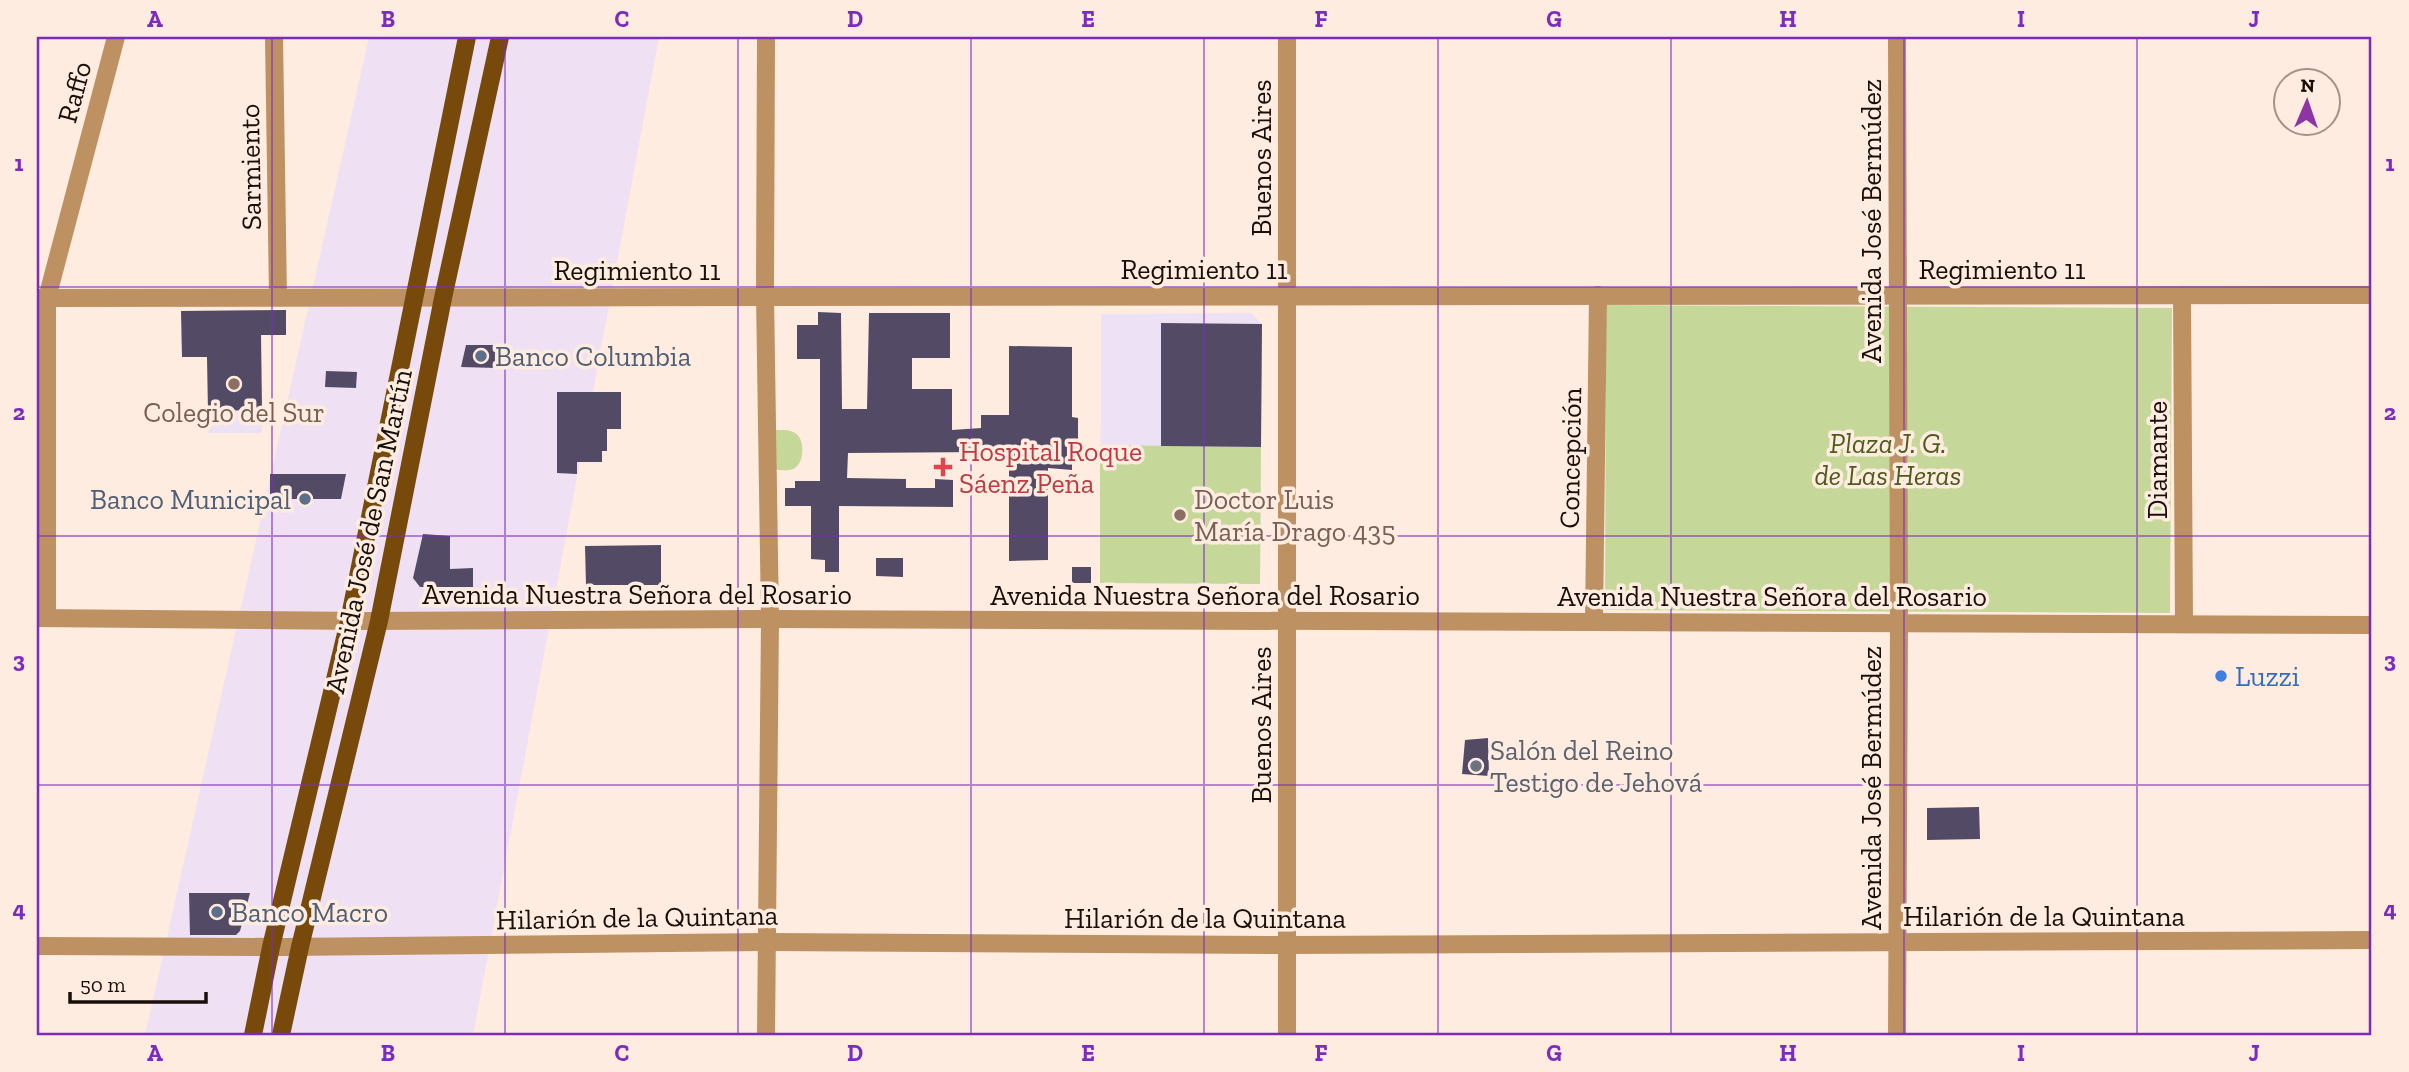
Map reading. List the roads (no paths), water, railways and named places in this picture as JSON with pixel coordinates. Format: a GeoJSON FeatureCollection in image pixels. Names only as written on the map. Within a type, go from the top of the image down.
{"type":"FeatureCollection","features":[{"type":"Feature","properties":{"kind":"main road","name":"Avenida José de San Martín"},"geometry":{"type":"LineString","coordinates":[[253,1035],[271,947],[349,621],[467,37]]}},
{"type":"Feature","properties":{"kind":"main road","name":"Avenida José de San Martín"},"geometry":{"type":"LineString","coordinates":[[281,1035],[379,621],[443,298],[500,37]]}},
{"type":"Feature","properties":{"kind":"street","name":"Raffo"},"geometry":{"type":"LineString","coordinates":[[42,618],[42,298],[116,37]]}},
{"type":"Feature","properties":{"kind":"street","name":"Sarmiento"},"geometry":{"type":"LineString","coordinates":[[274,37],[278,297]]}},
{"type":"Feature","properties":{"kind":"street"},"geometry":{"type":"LineString","coordinates":[[766,37],[765,295],[770,620],[766,1035]]}},
{"type":"Feature","properties":{"kind":"street","name":"Buenos Aires"},"geometry":{"type":"LineString","coordinates":[[1287,37],[1287,1035]]}},
{"type":"Feature","properties":{"kind":"street","name":"Avenida José Bermúdez"},"geometry":{"type":"LineString","coordinates":[[1897,37],[1897,1035]]}},
{"type":"Feature","properties":{"kind":"street","name":"Concepción"},"geometry":{"type":"LineString","coordinates":[[1594,622],[1598,295]]}},
{"type":"Feature","properties":{"kind":"street","name":"Diamante"},"geometry":{"type":"LineString","coordinates":[[2182,295],[2184,624]]}},
{"type":"Feature","properties":{"kind":"street","name":"Regimiento 11"},"geometry":{"type":"LineString","coordinates":[[42,298],[2372,295]]}},
{"type":"Feature","properties":{"kind":"street","name":"Avenida Nuestra Señora del Rosario"},"geometry":{"type":"LineString","coordinates":[[42,618],[2372,625]]}},
{"type":"Feature","properties":{"kind":"street","name":"Hilarión de la Quintana"},"geometry":{"type":"LineString","coordinates":[[37,946],[300,947],[767,942],[1286,945],[2372,940]]}},
{"type":"Feature","properties":{"kind":"place","name":"Banco Columbia"},"geometry":{"type":"Point","coordinates":[481,356]}},
{"type":"Feature","properties":{"kind":"place","name":"Colegio del Sur"},"geometry":{"type":"Point","coordinates":[234,384]}},
{"type":"Feature","properties":{"kind":"place","name":"Hospital Roque Sáenz Peña"},"geometry":{"type":"Point","coordinates":[943,467]}},
{"type":"Feature","properties":{"kind":"place","name":"Banco Municipal"},"geometry":{"type":"Point","coordinates":[305,499]}},
{"type":"Feature","properties":{"kind":"place","name":"Doctor Luis María Drago 435"},"geometry":{"type":"Point","coordinates":[1180,515]}},
{"type":"Feature","properties":{"kind":"place","name":"Luzzi"},"geometry":{"type":"Point","coordinates":[2221,676]}},
{"type":"Feature","properties":{"kind":"place","name":"Salón del Reino Testigo de Jehová"},"geometry":{"type":"Point","coordinates":[1476,766]}},
{"type":"Feature","properties":{"kind":"place","name":"Banco Macro"},"geometry":{"type":"Point","coordinates":[217,912]}},
{"type":"Feature","properties":{"kind":"park label","name":"Plaza J. G. de Las Heras"},"geometry":{"type":"Point","coordinates":[1888,459]}}]}
